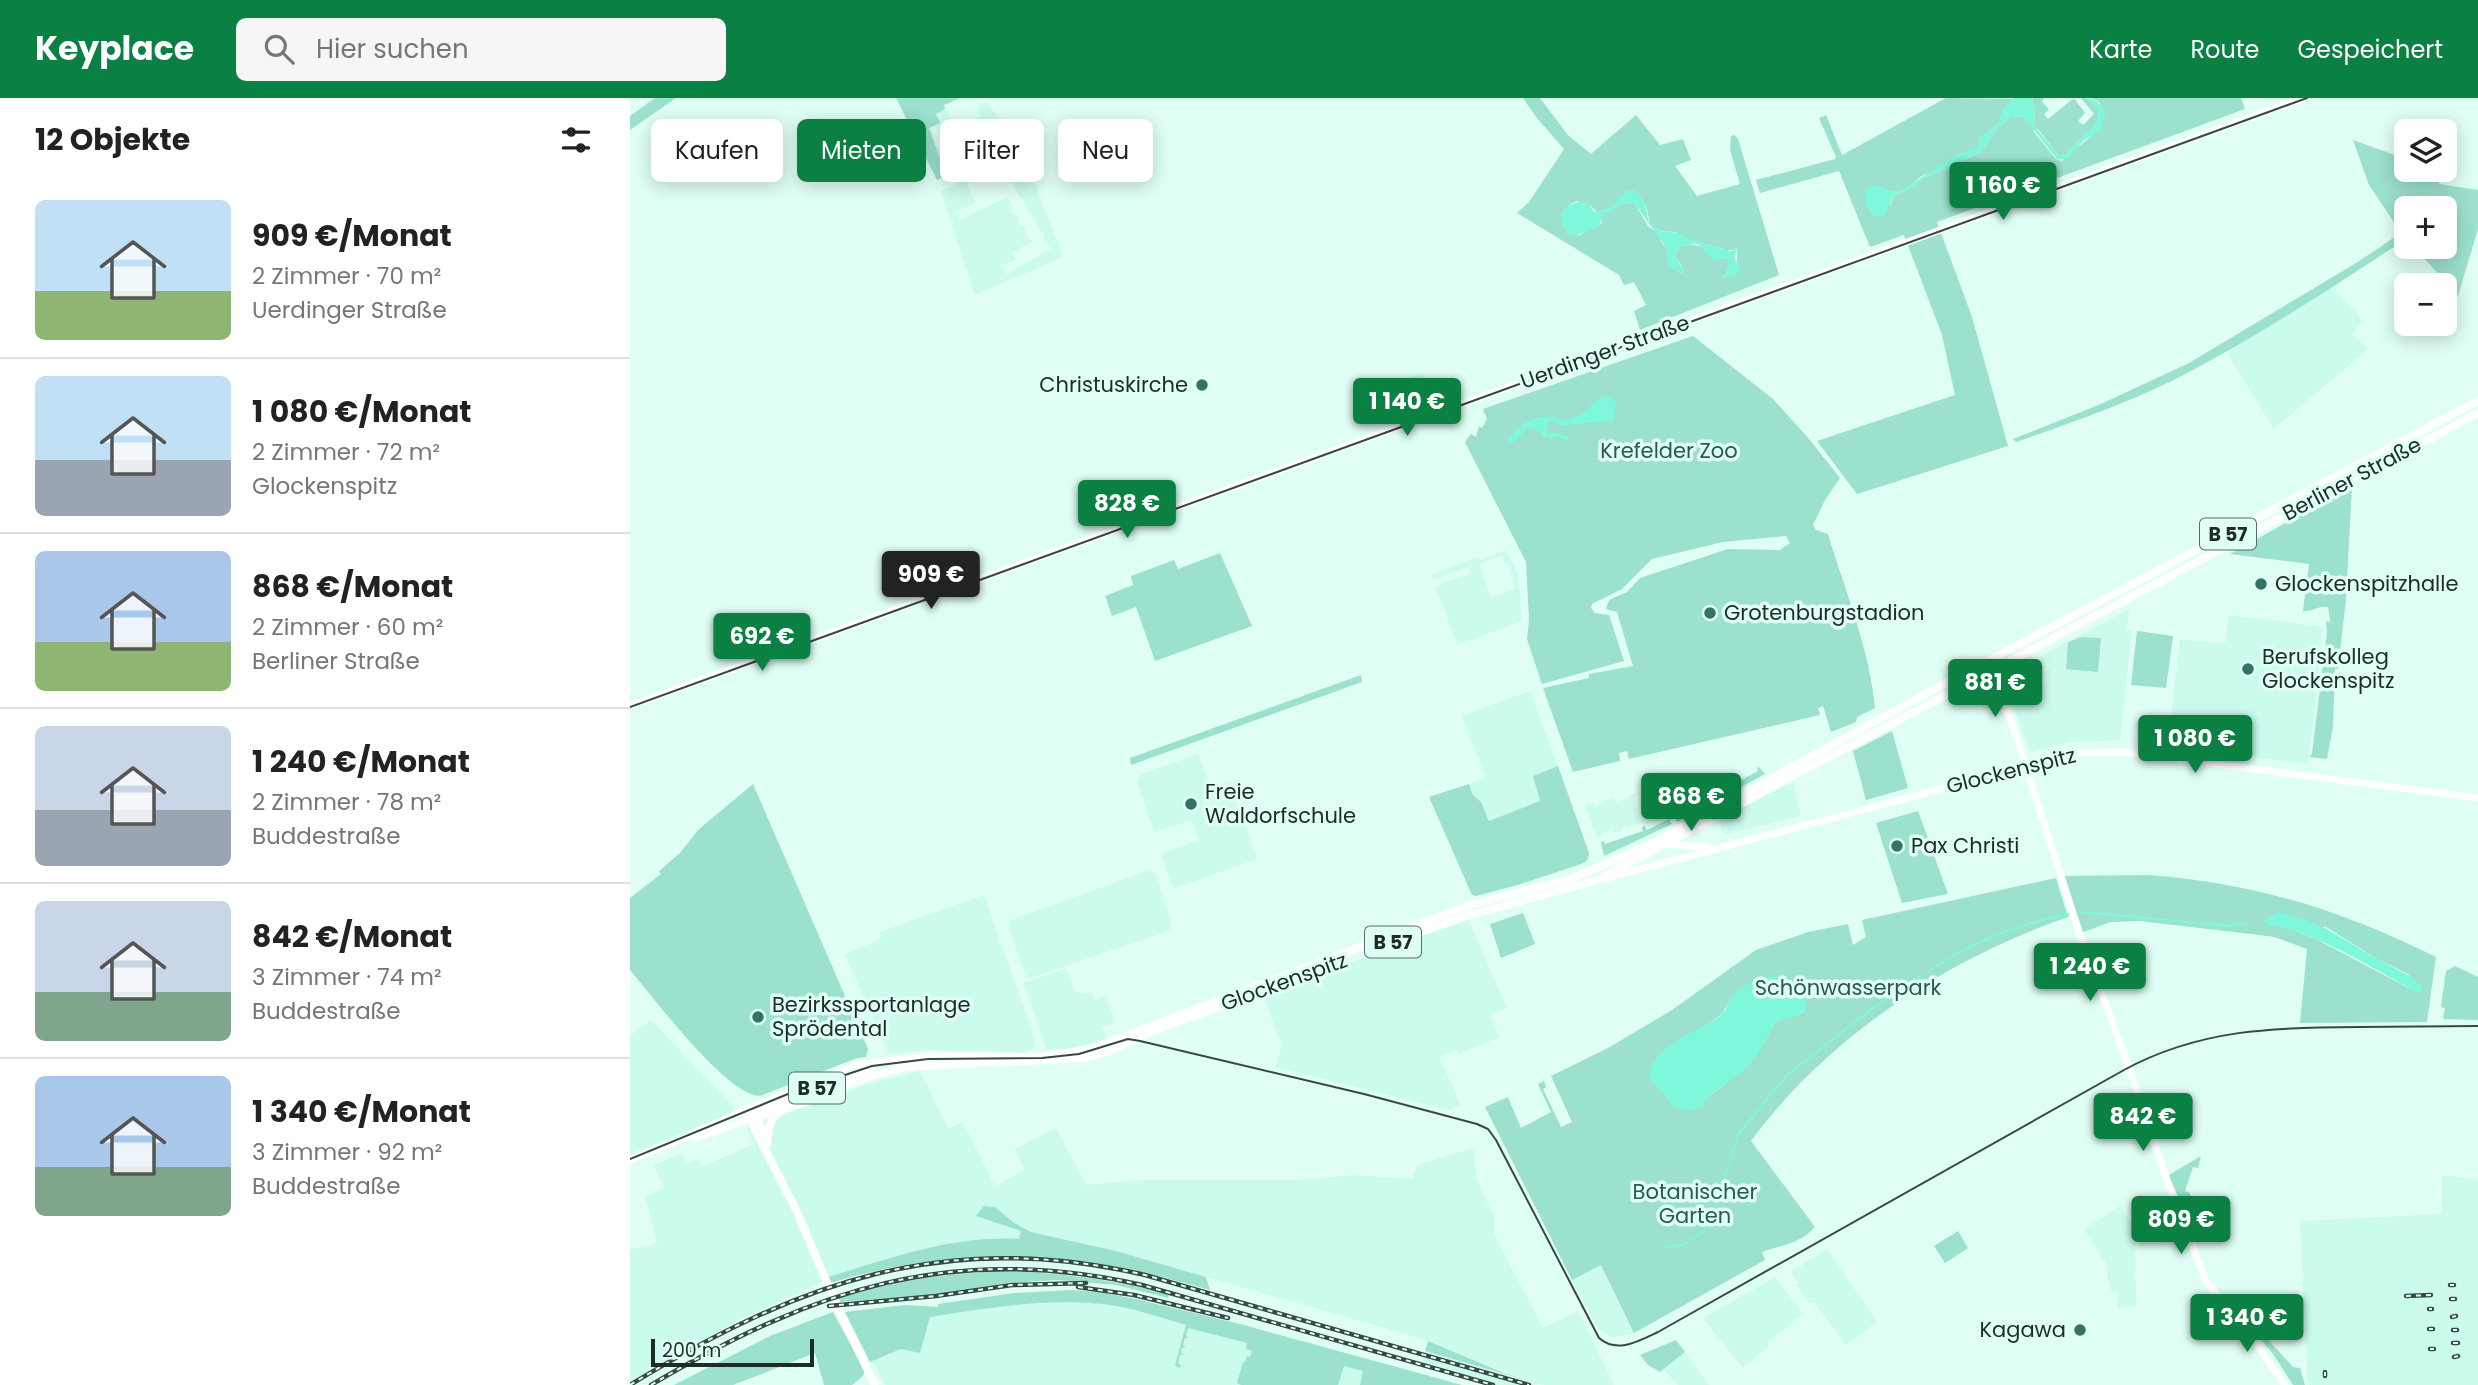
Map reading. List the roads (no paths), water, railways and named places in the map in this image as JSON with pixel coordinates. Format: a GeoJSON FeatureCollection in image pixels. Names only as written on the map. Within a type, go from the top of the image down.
{"type":"FeatureCollection","features":[{"type":"Feature","properties":{"kind":"main road","name":"Uerdinger Straße"},"geometry":{"type":"LineString","coordinates":[[630,706],[2304,98]]}},
{"type":"Feature","properties":{"kind":"main road","name":"Berliner Straße"},"geometry":{"type":"LineString","coordinates":[[1595,881],[2478,401]]}},
{"type":"Feature","properties":{"kind":"main road","name":"Berliner Straße"},"geometry":{"type":"LineString","coordinates":[[1602,866],[1648,845],[2478,413]]}},
{"type":"Feature","properties":{"kind":"main road"},"geometry":{"type":"LineString","coordinates":[[1980,670],[1991,682],[2010,717],[2080,935],[2168,1183],[2206,1281],[2285,1385]]}},
{"type":"Feature","properties":{"kind":"main road","name":"Glockenspitz"},"geometry":{"type":"LineString","coordinates":[[783,1109],[889,1071],[926,1065],[1084,1058],[1107,1052],[1158,1029],[1473,914],[2026,764],[2078,753],[2122,752],[2478,798]]}},
{"type":"Feature","properties":{"kind":"main road","name":"Glockenspitz"},"geometry":{"type":"LineString","coordinates":[[1648,845],[1716,848]]}},
{"type":"Feature","properties":{"kind":"main road","name":"Glockenspitz"},"geometry":{"type":"LineString","coordinates":[[880,1062],[935,1056],[1042,1057],[1091,1049],[1470,905],[1560,882],[1602,866]]}},
{"type":"Feature","properties":{"kind":"main road"},"geometry":{"type":"LineString","coordinates":[[630,1160],[846,1069],[880,1062]]}},
{"type":"Feature","properties":{"kind":"main road","name":"B 57"},"geometry":{"type":"LineString","coordinates":[[754,1118],[766,1108],[880,1062]]}},
{"type":"Feature","properties":{"kind":"main road"},"geometry":{"type":"LineString","coordinates":[[749,1109],[768,1143],[841,1315],[875,1385]]}},
{"type":"Feature","properties":{"kind":"main road"},"geometry":{"type":"LineString","coordinates":[[768,1143],[770,1123],[783,1109]]}},
{"type":"Feature","properties":{"kind":"main road","name":"B 57"},"geometry":{"type":"LineString","coordinates":[[754,1118],[783,1109]]}},
{"type":"Feature","properties":{"kind":"main road"},"geometry":{"type":"LineString","coordinates":[[754,1118],[756,1128],[794,1206]]}},
{"type":"Feature","properties":{"kind":"main road"},"geometry":{"type":"LineString","coordinates":[[671,1144],[692,1140],[754,1118]]}},
{"type":"Feature","properties":{"kind":"waterway"},"geometry":{"type":"LineString","coordinates":[[2082,912],[2227,926],[2248,923]]}},
{"type":"Feature","properties":{"kind":"waterway"},"geometry":{"type":"LineString","coordinates":[[1930,970],[1997,935],[2069,914]]}},
{"type":"Feature","properties":{"kind":"waterway"},"geometry":{"type":"LineString","coordinates":[[1661,1248],[1685,1244],[1703,1232],[1712,1215],[1739,1133],[1786,1076],[1874,1007],[1922,975]]}},
{"type":"Feature","properties":{"kind":"tram line"},"geometry":{"type":"LineString","coordinates":[[630,707],[2307,98]]}},
{"type":"Feature","properties":{"kind":"tram line"},"geometry":{"type":"LineString","coordinates":[[630,1159],[788,1094],[872,1066],[928,1059],[1042,1058],[1079,1054],[1128,1039],[1140,1041],[1364,1094],[1488,1129],[1599,1338],[1606,1343],[1621,1346],[1658,1332],[2152,1056],[2209,1038],[2268,1030],[2478,1026]]}},
{"type":"Feature","properties":{"kind":"railway"},"geometry":{"type":"LineString","coordinates":[[630,1385],[754,1317],[815,1292],[877,1274],[939,1262],[1004,1258],[1073,1262],[1145,1275],[1529,1385]]}},
{"type":"Feature","properties":{"kind":"railway"},"geometry":{"type":"LineString","coordinates":[[651,1385],[711,1351],[769,1323],[828,1300],[886,1283],[946,1272],[1008,1269],[1073,1273],[1142,1285],[1493,1385]]}},
{"type":"Feature","properties":{"kind":"railway"},"geometry":{"type":"LineString","coordinates":[[829,1306],[936,1296],[1012,1285],[1086,1283]]}},
{"type":"Feature","properties":{"kind":"railway"},"geometry":{"type":"LineString","coordinates":[[1078,1287],[1134,1295],[1228,1318]]}},
{"type":"Feature","properties":{"kind":"railway"},"geometry":{"type":"LineString","coordinates":[[2406,1296],[2431,1295]]}},
{"type":"Feature","properties":{"kind":"railway"},"geometry":{"type":"LineString","coordinates":[[2452,1317],[2456,1316]]}},
{"type":"Feature","properties":{"kind":"railway"},"geometry":{"type":"LineString","coordinates":[[2453,1343],[2458,1343]]}},
{"type":"Feature","properties":{"kind":"railway"},"geometry":{"type":"LineString","coordinates":[[2454,1357],[2458,1356]]}},
{"type":"Feature","properties":{"kind":"place","name":"Christuskirche"},"geometry":{"type":"Point","coordinates":[1202,385]}},
{"type":"Feature","properties":{"kind":"place","name":"Glockenspitzhalle"},"geometry":{"type":"Point","coordinates":[2261,584]}},
{"type":"Feature","properties":{"kind":"place","name":"Grotenburgstadion"},"geometry":{"type":"Point","coordinates":[1710,613]}},
{"type":"Feature","properties":{"kind":"place","name":"Berufskolleg Glockenspitz"},"geometry":{"type":"Point","coordinates":[2248,669]}},
{"type":"Feature","properties":{"kind":"place","name":"Freie Waldorfschule"},"geometry":{"type":"Point","coordinates":[1191,804]}},
{"type":"Feature","properties":{"kind":"place","name":"Pax Christi"},"geometry":{"type":"Point","coordinates":[1897,846]}},
{"type":"Feature","properties":{"kind":"place","name":"Bezirkssportanlage Sprödental"},"geometry":{"type":"Point","coordinates":[758,1017]}},
{"type":"Feature","properties":{"kind":"place","name":"Kagawa"},"geometry":{"type":"Point","coordinates":[2080,1330]}},
{"type":"Feature","properties":{"kind":"park label","name":"Krefelder Zoo"},"geometry":{"type":"Point","coordinates":[1669,451]}},
{"type":"Feature","properties":{"kind":"park label","name":"Schönwasserpark"},"geometry":{"type":"Point","coordinates":[1848,988]}},
{"type":"Feature","properties":{"kind":"park label","name":"Botanischer Garten"},"geometry":{"type":"Point","coordinates":[1695,1204]}}]}
